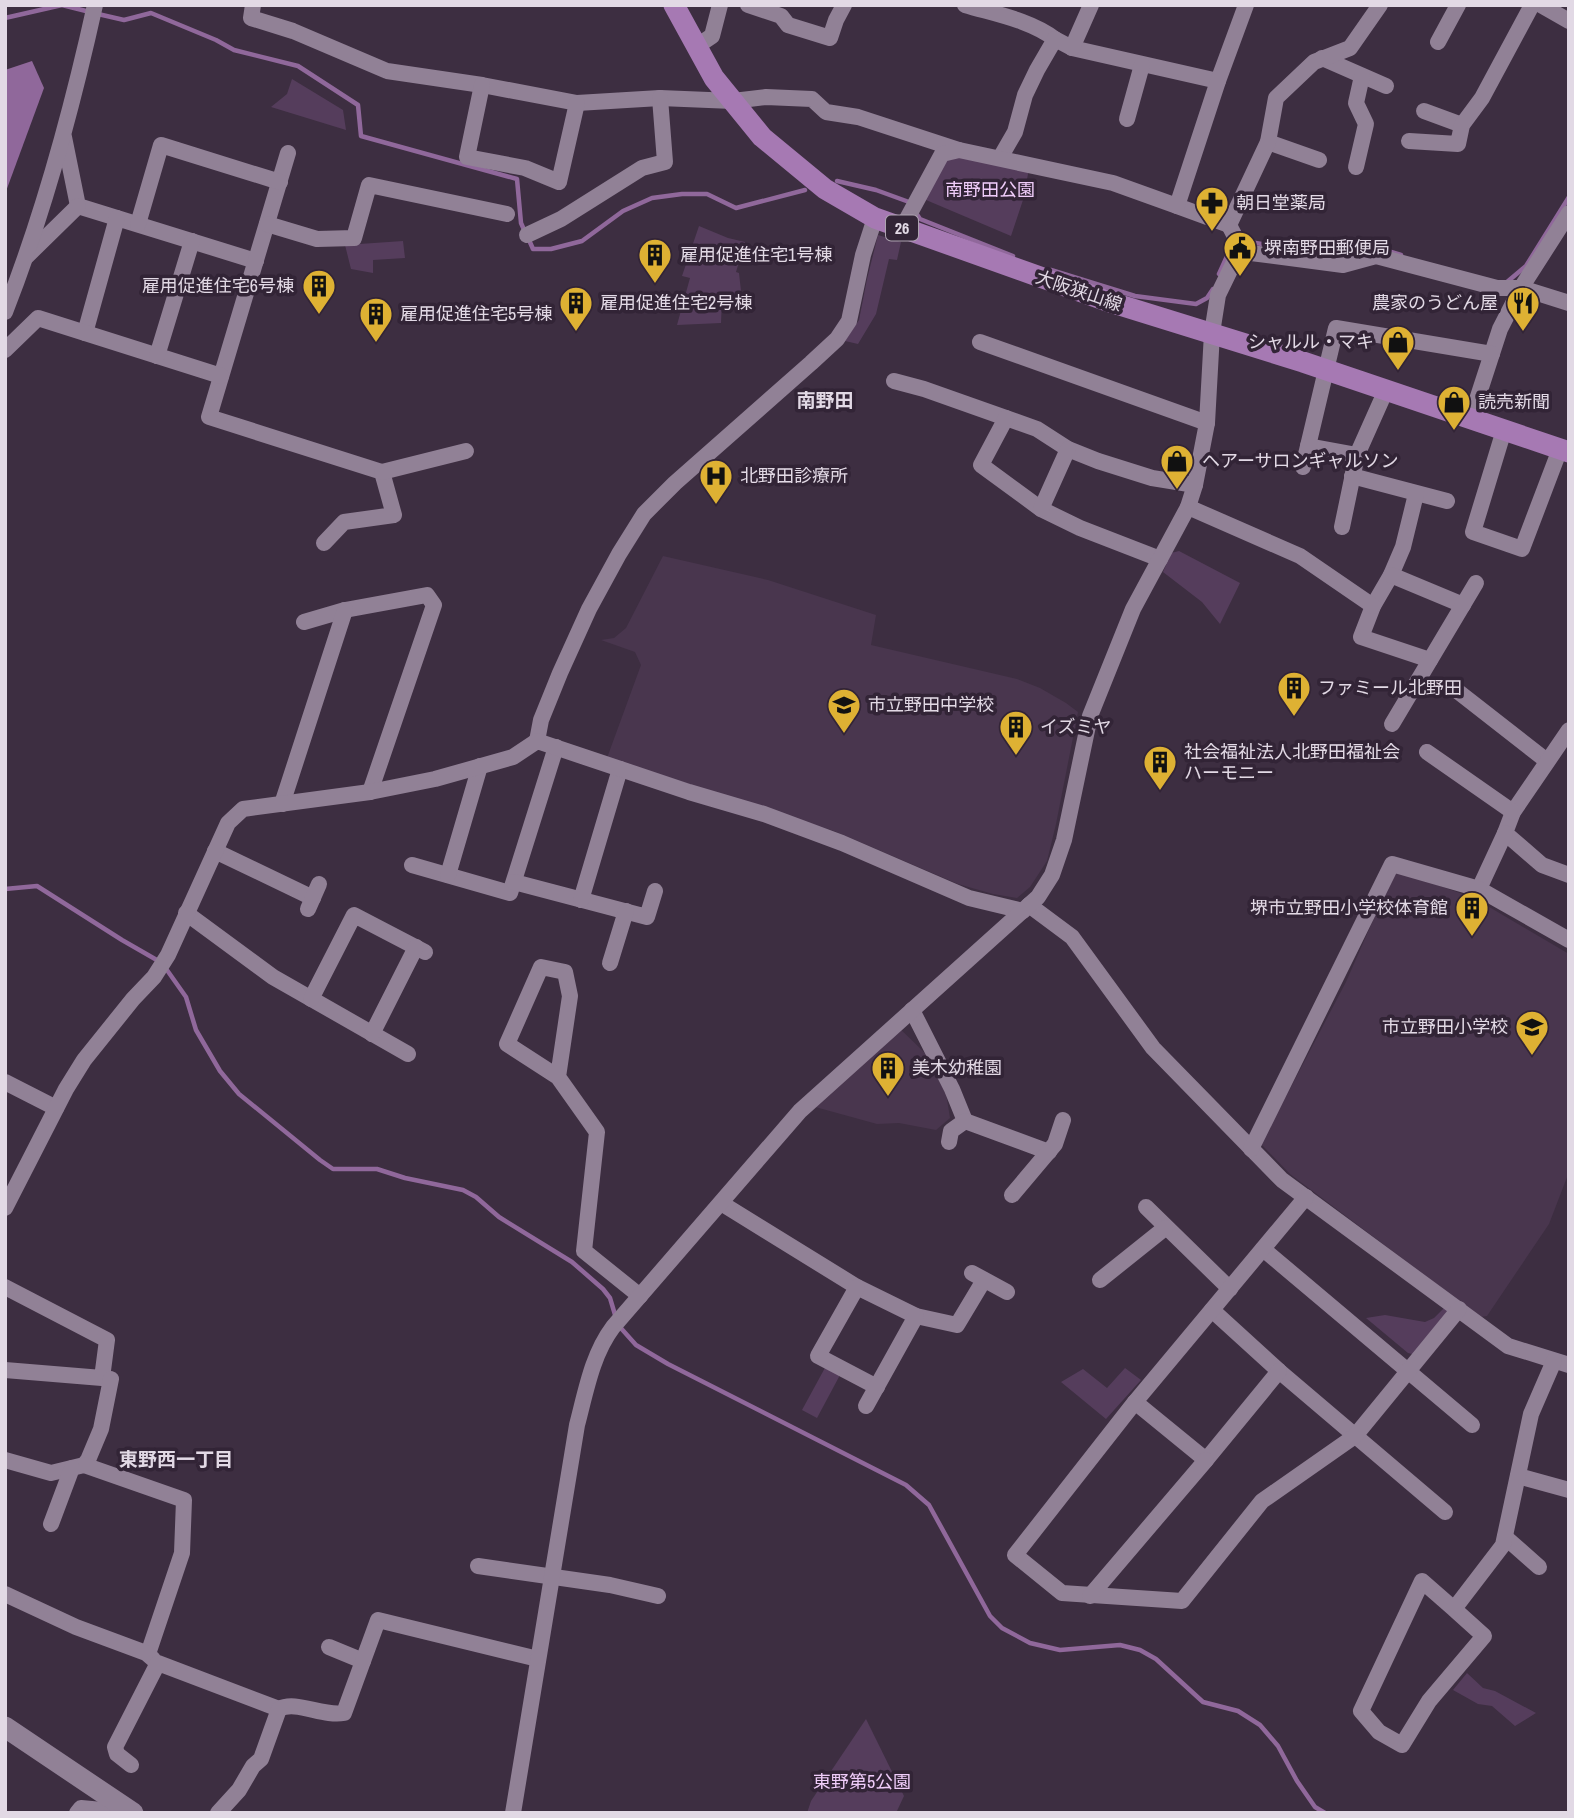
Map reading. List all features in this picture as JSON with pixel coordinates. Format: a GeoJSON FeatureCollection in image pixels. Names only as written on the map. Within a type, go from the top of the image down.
{"type":"FeatureCollection","features":[{"type":"Feature","properties":{"kind":"main road","name":"大阪狭山線"},"geometry":{"type":"LineString","coordinates":[[674,5],[714,78],[762,137],[825,189],[875,218],[1110,302],[1326,369],[1564,450]]}},
{"type":"Feature","properties":{"kind":"main road"},"geometry":{"type":"LineString","coordinates":[[7,1733],[133,1813]]}},
{"type":"Feature","properties":{"kind":"street"},"geometry":{"type":"LineString","coordinates":[[5,312],[42,208],[74,98],[95,5]]}},
{"type":"Feature","properties":{"kind":"street"},"geometry":{"type":"LineString","coordinates":[[253,5],[251,18],[293,31],[387,71],[577,103],[660,97],[733,101],[766,97],[812,99],[825,111],[858,117],[960,150],[1113,183],[1230,225],[1245,256]]}},
{"type":"Feature","properties":{"kind":"street"},"geometry":{"type":"LineString","coordinates":[[697,46],[712,36],[720,5]]}},
{"type":"Feature","properties":{"kind":"street"},"geometry":{"type":"LineString","coordinates":[[748,5],[781,16],[788,25],[830,38],[844,5]]}},
{"type":"Feature","properties":{"kind":"street"},"geometry":{"type":"LineString","coordinates":[[965,5],[1027,24],[1072,48],[1218,80]]}},
{"type":"Feature","properties":{"kind":"street"},"geometry":{"type":"LineString","coordinates":[[1072,48],[1091,5]]}},
{"type":"Feature","properties":{"kind":"street"},"geometry":{"type":"LineString","coordinates":[[1177,206],[1218,80],[1246,5]]}},
{"type":"Feature","properties":{"kind":"street"},"geometry":{"type":"LineString","coordinates":[[1230,225],[1268,142],[1276,98],[1314,62],[1350,48],[1380,5]]}},
{"type":"Feature","properties":{"kind":"street"},"geometry":{"type":"LineString","coordinates":[[1438,42],[1458,5]]}},
{"type":"Feature","properties":{"kind":"street"},"geometry":{"type":"LineString","coordinates":[[1409,141],[1458,144],[1462,125],[1482,98],[1532,5]]}},
{"type":"Feature","properties":{"kind":"street"},"geometry":{"type":"LineString","coordinates":[[1541,5],[1569,21]]}},
{"type":"Feature","properties":{"kind":"street"},"geometry":{"type":"LineString","coordinates":[[1000,158],[1015,132],[1025,95],[1055,39]]}},
{"type":"Feature","properties":{"kind":"street"},"geometry":{"type":"LineString","coordinates":[[1322,58],[1386,86]]}},
{"type":"Feature","properties":{"kind":"street"},"geometry":{"type":"LineString","coordinates":[[1127,119],[1142,65]]}},
{"type":"Feature","properties":{"kind":"street"},"geometry":{"type":"LineString","coordinates":[[1356,167],[1366,124],[1356,103],[1362,76]]}},
{"type":"Feature","properties":{"kind":"street"},"geometry":{"type":"LineString","coordinates":[[482,85],[467,157],[525,168],[559,182],[577,103]]}},
{"type":"Feature","properties":{"kind":"street"},"geometry":{"type":"LineString","coordinates":[[527,234],[561,219],[642,168],[665,162],[660,97]]}},
{"type":"Feature","properties":{"kind":"street"},"geometry":{"type":"LineString","coordinates":[[1424,111],[1462,125]]}},
{"type":"Feature","properties":{"kind":"street"},"geometry":{"type":"LineString","coordinates":[[63,135],[78,206]]}},
{"type":"Feature","properties":{"kind":"street"},"geometry":{"type":"LineString","coordinates":[[1268,142],[1319,160]]}},
{"type":"Feature","properties":{"kind":"street"},"geometry":{"type":"LineString","coordinates":[[138,224],[161,145],[280,182]]}},
{"type":"Feature","properties":{"kind":"street"},"geometry":{"type":"LineString","coordinates":[[902,228],[942,154],[960,150]]}},
{"type":"Feature","properties":{"kind":"street"},"geometry":{"type":"LineString","coordinates":[[288,153],[209,417],[382,472],[466,451]]}},
{"type":"Feature","properties":{"kind":"street"},"geometry":{"type":"LineString","coordinates":[[267,224],[317,239],[355,238],[369,185],[507,214]]}},
{"type":"Feature","properties":{"kind":"street"},"geometry":{"type":"LineString","coordinates":[[78,206],[256,261]]}},
{"type":"Feature","properties":{"kind":"street"},"geometry":{"type":"LineString","coordinates":[[24,259],[78,206]]}},
{"type":"Feature","properties":{"kind":"street"},"geometry":{"type":"LineString","coordinates":[[1471,418],[1500,329],[1521,288],[1569,213]]}},
{"type":"Feature","properties":{"kind":"street"},"geometry":{"type":"LineString","coordinates":[[85,333],[117,218]]}},
{"type":"Feature","properties":{"kind":"street"},"geometry":{"type":"LineString","coordinates":[[5,1208],[84,1060],[154,977],[168,956],[228,823],[243,809],[370,792],[435,779],[513,757],[537,741],[541,720],[589,609],[644,514],[675,483],[837,339],[849,321],[863,255],[875,218]]}},
{"type":"Feature","properties":{"kind":"street"},"geometry":{"type":"LineString","coordinates":[[157,356],[192,241]]}},
{"type":"Feature","properties":{"kind":"street"},"geometry":{"type":"LineString","coordinates":[[513,1813],[577,1424],[590,1374],[602,1342],[800,1111],[1038,897],[1052,875],[1065,840],[1090,716],[1133,609],[1188,507],[1195,485],[1207,423],[1212,332],[1218,295],[1235,260],[1251,253],[1343,265],[1376,256],[1497,288],[1521,288],[1569,303]]}},
{"type":"Feature","properties":{"kind":"street"},"geometry":{"type":"LineString","coordinates":[[5,350],[38,318],[221,376]]}},
{"type":"Feature","properties":{"kind":"street"},"geometry":{"type":"LineString","coordinates":[[1303,467],[1336,328],[1492,354]]}},
{"type":"Feature","properties":{"kind":"street"},"geometry":{"type":"LineString","coordinates":[[980,342],[1207,423]]}},
{"type":"Feature","properties":{"kind":"street"},"geometry":{"type":"LineString","coordinates":[[894,381],[1037,429],[1068,449],[1098,461],[1152,478],[1195,485]]}},
{"type":"Feature","properties":{"kind":"street"},"geometry":{"type":"LineString","coordinates":[[1342,527],[1357,455],[1386,390]]}},
{"type":"Feature","properties":{"kind":"street"},"geometry":{"type":"LineString","coordinates":[[1006,418],[981,465],[1041,509],[1080,528],[1160,559]]}},
{"type":"Feature","properties":{"kind":"street"},"geometry":{"type":"LineString","coordinates":[[1504,430],[1473,532],[1522,549],[1564,450]]}},
{"type":"Feature","properties":{"kind":"street"},"geometry":{"type":"LineString","coordinates":[[1308,446],[1357,455]]}},
{"type":"Feature","properties":{"kind":"street"},"geometry":{"type":"LineString","coordinates":[[1041,509],[1068,449]]}},
{"type":"Feature","properties":{"kind":"street"},"geometry":{"type":"LineString","coordinates":[[324,543],[344,522],[394,515],[382,472]]}},
{"type":"Feature","properties":{"kind":"street"},"geometry":{"type":"LineString","coordinates":[[1352,476],[1447,501]]}},
{"type":"Feature","properties":{"kind":"street"},"geometry":{"type":"LineString","coordinates":[[1416,494],[1403,547],[1373,606],[1361,637],[1430,660]]}},
{"type":"Feature","properties":{"kind":"street"},"geometry":{"type":"LineString","coordinates":[[1188,507],[1300,556],[1373,606]]}},
{"type":"Feature","properties":{"kind":"street"},"geometry":{"type":"LineString","coordinates":[[1391,575],[1463,604]]}},
{"type":"Feature","properties":{"kind":"street"},"geometry":{"type":"LineString","coordinates":[[1392,724],[1476,583]]}},
{"type":"Feature","properties":{"kind":"street"},"geometry":{"type":"LineString","coordinates":[[304,622],[345,610],[427,595],[435,605],[370,792]]}},
{"type":"Feature","properties":{"kind":"street"},"geometry":{"type":"LineString","coordinates":[[282,804],[345,610]]}},
{"type":"Feature","properties":{"kind":"street"},"geometry":{"type":"LineString","coordinates":[[1456,690],[1547,761]]}},
{"type":"Feature","properties":{"kind":"street"},"geometry":{"type":"LineString","coordinates":[[1479,889],[1513,812],[1569,730]]}},
{"type":"Feature","properties":{"kind":"street"},"geometry":{"type":"LineString","coordinates":[[537,741],[764,814],[969,898],[1026,908],[1072,937],[1153,1048],[1282,1180],[1508,1346],[1561,1363],[1531,1414],[1503,1545],[1454,1609]]}},
{"type":"Feature","properties":{"kind":"street"},"geometry":{"type":"LineString","coordinates":[[412,865],[510,893],[555,747]]}},
{"type":"Feature","properties":{"kind":"street"},"geometry":{"type":"LineString","coordinates":[[1427,752],[1513,812]]}},
{"type":"Feature","properties":{"kind":"street"},"geometry":{"type":"LineString","coordinates":[[447,875],[480,766]]}},
{"type":"Feature","properties":{"kind":"street"},"geometry":{"type":"LineString","coordinates":[[581,900],[620,769]]}},
{"type":"Feature","properties":{"kind":"street"},"geometry":{"type":"LineString","coordinates":[[1505,833],[1542,865],[1569,875]]}},
{"type":"Feature","properties":{"kind":"street"},"geometry":{"type":"LineString","coordinates":[[215,851],[313,897]]}},
{"type":"Feature","properties":{"kind":"street"},"geometry":{"type":"LineString","coordinates":[[1251,1149],[1392,864],[1479,889],[1569,940]]}},
{"type":"Feature","properties":{"kind":"street"},"geometry":{"type":"LineString","coordinates":[[514,882],[648,917],[655,891]]}},
{"type":"Feature","properties":{"kind":"street"},"geometry":{"type":"LineString","coordinates":[[611,963],[626,911]]}},
{"type":"Feature","properties":{"kind":"street"},"geometry":{"type":"LineString","coordinates":[[187,913],[273,977],[408,1054]]}},
{"type":"Feature","properties":{"kind":"street"},"geometry":{"type":"LineString","coordinates":[[312,999],[354,915],[420,949],[372,1034]]}},
{"type":"Feature","properties":{"kind":"street"},"geometry":{"type":"LineString","coordinates":[[558,1077],[570,996],[565,972],[541,967],[507,1044],[558,1077],[597,1132],[584,1251],[640,1296]]}},
{"type":"Feature","properties":{"kind":"street"},"geometry":{"type":"LineString","coordinates":[[912,1010],[965,1121],[1049,1152]]}},
{"type":"Feature","properties":{"kind":"street"},"geometry":{"type":"LineString","coordinates":[[5,1082],[56,1108]]}},
{"type":"Feature","properties":{"kind":"street"},"geometry":{"type":"LineString","coordinates":[[1012,1195],[1055,1144],[1063,1120]]}},
{"type":"Feature","properties":{"kind":"street"},"geometry":{"type":"LineString","coordinates":[[949,1142],[951,1131],[965,1121]]}},
{"type":"Feature","properties":{"kind":"street"},"geometry":{"type":"LineString","coordinates":[[1306,1197],[1135,1402],[1015,1555],[1062,1593],[1182,1601],[1262,1502],[1355,1436],[1459,1309]]}},
{"type":"Feature","properties":{"kind":"street"},"geometry":{"type":"LineString","coordinates":[[721,1203],[857,1287],[916,1316],[957,1325],[978,1276],[1007,1292]]}},
{"type":"Feature","properties":{"kind":"street"},"geometry":{"type":"LineString","coordinates":[[1146,1208],[1230,1289]]}},
{"type":"Feature","properties":{"kind":"street"},"geometry":{"type":"LineString","coordinates":[[1100,1280],[1165,1228]]}},
{"type":"Feature","properties":{"kind":"street"},"geometry":{"type":"LineString","coordinates":[[1263,1249],[1472,1425]]}},
{"type":"Feature","properties":{"kind":"street"},"geometry":{"type":"LineString","coordinates":[[5,1287],[107,1340],[102,1378],[5,1370]]}},
{"type":"Feature","properties":{"kind":"street"},"geometry":{"type":"LineString","coordinates":[[857,1287],[818,1356],[877,1387]]}},
{"type":"Feature","properties":{"kind":"street"},"geometry":{"type":"LineString","coordinates":[[1212,1310],[1279,1371],[1445,1512]]}},
{"type":"Feature","properties":{"kind":"street"},"geometry":{"type":"LineString","coordinates":[[866,1406],[916,1316]]}},
{"type":"Feature","properties":{"kind":"street"},"geometry":{"type":"LineString","coordinates":[[1090,1596],[1279,1371]]}},
{"type":"Feature","properties":{"kind":"street"},"geometry":{"type":"LineString","coordinates":[[5,1460],[51,1473],[78,1466],[88,1460],[101,1429],[111,1379]]}},
{"type":"Feature","properties":{"kind":"street"},"geometry":{"type":"LineString","coordinates":[[1135,1402],[1206,1460]]}},
{"type":"Feature","properties":{"kind":"street"},"geometry":{"type":"LineString","coordinates":[[51,1524],[78,1466]]}},
{"type":"Feature","properties":{"kind":"street"},"geometry":{"type":"LineString","coordinates":[[78,1466],[184,1500],[182,1553],[153,1659],[115,1747],[117,1754],[131,1765]]}},
{"type":"Feature","properties":{"kind":"street"},"geometry":{"type":"LineString","coordinates":[[1518,1476],[1569,1490]]}},
{"type":"Feature","properties":{"kind":"street"},"geometry":{"type":"LineString","coordinates":[[1505,1537],[1539,1567]]}},
{"type":"Feature","properties":{"kind":"street"},"geometry":{"type":"LineString","coordinates":[[478,1566],[610,1585],[658,1596]]}},
{"type":"Feature","properties":{"kind":"street"},"geometry":{"type":"LineString","coordinates":[[1422,1581],[1454,1609],[1483,1636],[1429,1701],[1402,1745],[1379,1732],[1361,1711],[1422,1581]]}},
{"type":"Feature","properties":{"kind":"street"},"geometry":{"type":"LineString","coordinates":[[5,1594],[153,1659],[279,1709]]}},
{"type":"Feature","properties":{"kind":"street"},"geometry":{"type":"LineString","coordinates":[[218,1813],[239,1790],[253,1766],[261,1759],[279,1709],[286,1705],[334,1715],[344,1713],[378,1620],[538,1659]]}},
{"type":"Feature","properties":{"kind":"street"},"geometry":{"type":"LineString","coordinates":[[329,1647],[363,1661]]}},
{"type":"Feature","properties":{"kind":"street"},"geometry":{"type":"LineString","coordinates":[[77,1813],[80,1808],[102,1810],[113,1799]]}},
{"type":"Feature","properties":{"kind":"shaded area"},"geometry":{"type":"Polygon","coordinates":[[[32,61],[44,88],[5,194],[5,70],[32,61]]]}},
{"type":"Feature","properties":{"kind":"shaded area","name":"市立野田中学校"},"geometry":{"type":"Polygon","coordinates":[[[663,556],[768,580],[876,615],[871,645],[1017,679],[1040,688],[1078,712],[1047,861],[1030,887],[1017,898],[958,884],[834,831],[607,758],[641,665],[635,652],[601,640],[614,638],[626,628],[663,556]]]}},
{"type":"Feature","properties":{"kind":"shaded area"},"geometry":{"type":"Polygon","coordinates":[[[1395,870],[1474,898],[1569,954],[1569,1172],[1549,1224],[1487,1316],[1480,1317],[1290,1174],[1261,1144],[1346,982],[1395,870]]]}},
{"type":"Feature","properties":{"kind":"shaded area"},"geometry":{"type":"Polygon","coordinates":[[[896,1025],[925,1053],[946,1093],[950,1118],[936,1130],[899,1123],[877,1124],[808,1105],[896,1025]]]}},
{"type":"Feature","properties":{"kind":"green space"},"geometry":{"type":"Polygon","coordinates":[[[292,79],[343,110],[346,130],[271,107],[287,94],[292,79]]]}},
{"type":"Feature","properties":{"kind":"green space","name":"南野田公園"},"geometry":{"type":"Polygon","coordinates":[[[942,154],[1029,169],[1023,200],[1011,236],[919,197],[942,154]]]}},
{"type":"Feature","properties":{"kind":"green space"},"geometry":{"type":"Polygon","coordinates":[[[699,226],[745,242],[736,272],[739,273],[742,300],[722,299],[721,323],[677,325],[690,278],[682,276],[699,226]]]}},
{"type":"Feature","properties":{"kind":"green space"},"geometry":{"type":"Polygon","coordinates":[[[878,235],[901,242],[897,260],[889,259],[876,314],[858,344],[845,341],[859,320],[878,235]]]}},
{"type":"Feature","properties":{"kind":"green space"},"geometry":{"type":"Polygon","coordinates":[[[403,241],[405,258],[373,260],[373,273],[351,269],[345,245],[403,241]]]}},
{"type":"Feature","properties":{"kind":"green space"},"geometry":{"type":"Polygon","coordinates":[[[1179,551],[1240,583],[1220,624],[1202,602],[1163,572],[1171,553],[1179,551]]]}},
{"type":"Feature","properties":{"kind":"green space"},"geometry":{"type":"Polygon","coordinates":[[[1445,1307],[1450,1313],[1416,1355],[1408,1353],[1366,1318],[1385,1315],[1425,1322],[1434,1318],[1445,1307]]]}},
{"type":"Feature","properties":{"kind":"green space"},"geometry":{"type":"Polygon","coordinates":[[[826,1366],[840,1375],[817,1418],[802,1410],[826,1366]]]}},
{"type":"Feature","properties":{"kind":"green space"},"geometry":{"type":"Polygon","coordinates":[[[1125,1368],[1141,1380],[1106,1419],[1061,1382],[1083,1369],[1107,1388],[1125,1368]]]}},
{"type":"Feature","properties":{"kind":"green space"},"geometry":{"type":"Polygon","coordinates":[[[1467,1673],[1483,1688],[1495,1691],[1536,1713],[1515,1726],[1492,1706],[1478,1704],[1453,1690],[1467,1673]]]}},
{"type":"Feature","properties":{"kind":"green space","name":"東野第5公園"},"geometry":{"type":"Polygon","coordinates":[[[866,1719],[904,1796],[896,1813],[807,1813],[811,1801],[866,1719]]]}},
{"type":"Feature","properties":{"kind":"waterway"},"geometry":{"type":"LineString","coordinates":[[5,18],[62,5],[90,12]]}},
{"type":"Feature","properties":{"kind":"waterway"},"geometry":{"type":"LineString","coordinates":[[98,14],[124,20],[151,13],[234,50],[298,66],[358,105],[361,136],[517,179],[521,223],[525,232]]}},
{"type":"Feature","properties":{"kind":"waterway"},"geometry":{"type":"LineString","coordinates":[[837,181],[876,190],[909,202],[911,206]]}},
{"type":"Feature","properties":{"kind":"waterway"},"geometry":{"type":"LineString","coordinates":[[529,240],[533,249],[551,249],[582,241],[623,211],[652,198],[707,194],[736,208],[805,190]]}},
{"type":"Feature","properties":{"kind":"waterway"},"geometry":{"type":"LineString","coordinates":[[1507,282],[1526,266],[1569,197]]}},
{"type":"Feature","properties":{"kind":"waterway"},"geometry":{"type":"LineString","coordinates":[[916,213],[920,219],[1013,256]]}},
{"type":"Feature","properties":{"kind":"waterway"},"geometry":{"type":"LineString","coordinates":[[1219,274],[1228,254],[1250,242],[1319,254]]}},
{"type":"Feature","properties":{"kind":"waterway"},"geometry":{"type":"LineString","coordinates":[[1335,257],[1378,248],[1401,255]]}},
{"type":"Feature","properties":{"kind":"waterway"},"geometry":{"type":"LineString","coordinates":[[1051,270],[1135,296],[1196,304],[1207,298],[1213,289]]}},
{"type":"Feature","properties":{"kind":"waterway"},"geometry":{"type":"LineString","coordinates":[[5,889],[37,886],[162,963],[186,997],[196,1030],[220,1071],[239,1094],[320,1160],[333,1169],[377,1169],[405,1178],[463,1190],[476,1197],[499,1217],[572,1262],[603,1289],[610,1298],[616,1318]]}},
{"type":"Feature","properties":{"kind":"waterway"},"geometry":{"type":"LineString","coordinates":[[619,1326],[636,1345],[668,1364],[906,1485],[929,1505],[990,1616],[1002,1628],[1030,1643],[1060,1650],[1120,1645],[1140,1650],[1156,1659],[1203,1702],[1238,1711],[1260,1725],[1278,1746],[1315,1807],[1325,1813]]}},
{"type":"Feature","properties":{"kind":"place","name":"朝日堂薬局"},"geometry":{"type":"Point","coordinates":[1212,233]}},
{"type":"Feature","properties":{"kind":"place","name":"堺南野田郵便局"},"geometry":{"type":"Point","coordinates":[1240,278]}},
{"type":"Feature","properties":{"kind":"place","name":"雇用促進住宅1号棟"},"geometry":{"type":"Point","coordinates":[655,285]}},
{"type":"Feature","properties":{"kind":"place","name":"雇用促進住宅6号棟"},"geometry":{"type":"Point","coordinates":[319,316]}},
{"type":"Feature","properties":{"kind":"place","name":"雇用促進住宅2号棟"},"geometry":{"type":"Point","coordinates":[576,333]}},
{"type":"Feature","properties":{"kind":"place","name":"農家のうどん屋"},"geometry":{"type":"Point","coordinates":[1523,333]}},
{"type":"Feature","properties":{"kind":"place","name":"雇用促進住宅5号棟"},"geometry":{"type":"Point","coordinates":[376,344]}},
{"type":"Feature","properties":{"kind":"place","name":"シャルル・マキ"},"geometry":{"type":"Point","coordinates":[1398,372]}},
{"type":"Feature","properties":{"kind":"place","name":"読売新聞"},"geometry":{"type":"Point","coordinates":[1454,432]}},
{"type":"Feature","properties":{"kind":"place","name":"ヘアーサロンギャルソン"},"geometry":{"type":"Point","coordinates":[1177,491]}},
{"type":"Feature","properties":{"kind":"place","name":"北野田診療所"},"geometry":{"type":"Point","coordinates":[716,506]}},
{"type":"Feature","properties":{"kind":"place","name":"ファミール北野田"},"geometry":{"type":"Point","coordinates":[1294,718]}},
{"type":"Feature","properties":{"kind":"place","name":"市立野田中学校"},"geometry":{"type":"Point","coordinates":[844,735]}},
{"type":"Feature","properties":{"kind":"place","name":"イズミヤ"},"geometry":{"type":"Point","coordinates":[1016,757]}},
{"type":"Feature","properties":{"kind":"place","name":"社会福祉法人北野田福祉会 ハーモニー"},"geometry":{"type":"Point","coordinates":[1160,792]}},
{"type":"Feature","properties":{"kind":"place","name":"堺市立野田小学校体育館"},"geometry":{"type":"Point","coordinates":[1472,938]}},
{"type":"Feature","properties":{"kind":"place","name":"市立野田小学校"},"geometry":{"type":"Point","coordinates":[1532,1057]}},
{"type":"Feature","properties":{"kind":"place","name":"美木幼稚園"},"geometry":{"type":"Point","coordinates":[888,1098]}},
{"type":"Feature","properties":{"kind":"district","name":"南野田"},"geometry":{"type":"Point","coordinates":[825,400]}},
{"type":"Feature","properties":{"kind":"district","name":"東野西一丁目"},"geometry":{"type":"Point","coordinates":[176,1459]}}]}
